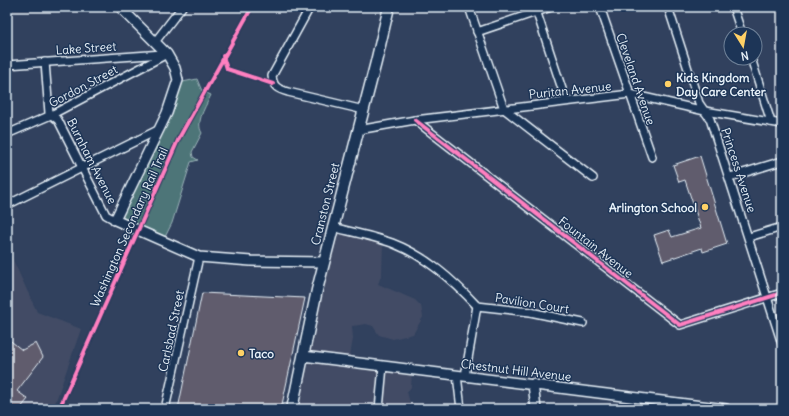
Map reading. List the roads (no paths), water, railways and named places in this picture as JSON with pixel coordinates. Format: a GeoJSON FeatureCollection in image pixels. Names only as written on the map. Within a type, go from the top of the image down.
{"type":"FeatureCollection","features":[{"type":"Feature","properties":{"kind":"main road","name":"Cranston Street"},"geometry":{"type":"LineString","coordinates":[[292,409],[332,227],[364,110],[389,7]]}},
{"type":"Feature","properties":{"kind":"street"},"geometry":{"type":"LineString","coordinates":[[115,220],[167,113],[178,80],[175,68],[167,54],[120,7]]}},
{"type":"Feature","properties":{"kind":"street"},"geometry":{"type":"LineString","coordinates":[[155,42],[182,7]]}},
{"type":"Feature","properties":{"kind":"street"},"geometry":{"type":"LineString","coordinates":[[310,7],[272,76],[273,84],[278,89],[288,92],[364,110]]}},
{"type":"Feature","properties":{"kind":"street"},"geometry":{"type":"LineString","coordinates":[[469,7],[504,109],[593,178]]}},
{"type":"Feature","properties":{"kind":"street"},"geometry":{"type":"LineString","coordinates":[[478,32],[536,9],[551,7]]}},
{"type":"Feature","properties":{"kind":"street","name":"Cleveland Avenue"},"geometry":{"type":"LineString","coordinates":[[600,7],[652,158]]}},
{"type":"Feature","properties":{"kind":"street","name":"Princess Avenue"},"geometry":{"type":"LineString","coordinates":[[668,7],[699,103],[710,119],[730,177],[782,344]]}},
{"type":"Feature","properties":{"kind":"street"},"geometry":{"type":"LineString","coordinates":[[733,7],[739,26]]}},
{"type":"Feature","properties":{"kind":"street"},"geometry":{"type":"LineString","coordinates":[[536,9],[566,101]]}},
{"type":"Feature","properties":{"kind":"street","name":"Lake Street"},"geometry":{"type":"LineString","coordinates":[[7,65],[167,54]]}},
{"type":"Feature","properties":{"kind":"street","name":"Gordon Street"},"geometry":{"type":"LineString","coordinates":[[7,134],[52,115],[167,54]]}},
{"type":"Feature","properties":{"kind":"street","name":"Burnham Avenue"},"geometry":{"type":"LineString","coordinates":[[45,62],[49,113],[58,120],[106,215],[199,257],[324,262]]}},
{"type":"Feature","properties":{"kind":"street"},"geometry":{"type":"LineString","coordinates":[[754,66],[771,122]]}},
{"type":"Feature","properties":{"kind":"street","name":"Puritan Avenue"},"geometry":{"type":"LineString","coordinates":[[358,130],[415,120],[630,94],[705,111],[782,124]]}},
{"type":"Feature","properties":{"kind":"street","name":"Fountain Avenue"},"geometry":{"type":"LineString","coordinates":[[415,120],[680,325],[782,293]]}},
{"type":"Feature","properties":{"kind":"street"},"geometry":{"type":"LineString","coordinates":[[7,129],[18,129]]}},
{"type":"Feature","properties":{"kind":"street"},"geometry":{"type":"LineString","coordinates":[[7,205],[158,130]]}},
{"type":"Feature","properties":{"kind":"street"},"geometry":{"type":"LineString","coordinates":[[730,177],[782,161]]}},
{"type":"Feature","properties":{"kind":"street"},"geometry":{"type":"LineString","coordinates":[[332,227],[391,243],[417,255],[455,283],[477,306],[461,376],[461,409]]}},
{"type":"Feature","properties":{"kind":"street"},"geometry":{"type":"LineString","coordinates":[[749,237],[782,227]]}},
{"type":"Feature","properties":{"kind":"street","name":"Carlsbad Street"},"geometry":{"type":"LineString","coordinates":[[166,409],[199,257]]}},
{"type":"Feature","properties":{"kind":"street","name":"Pavilion Court"},"geometry":{"type":"LineString","coordinates":[[477,306],[530,312],[583,323]]}},
{"type":"Feature","properties":{"kind":"street","name":"Chestnut Hill Avenue"},"geometry":{"type":"LineString","coordinates":[[303,356],[726,409]]}},
{"type":"Feature","properties":{"kind":"street"},"geometry":{"type":"LineString","coordinates":[[378,409],[383,366]]}},
{"type":"Feature","properties":{"kind":"street"},"geometry":{"type":"LineString","coordinates":[[533,384],[536,409]]}},
{"type":"Feature","properties":{"kind":"place","name":"Kids Kingdom Day Care Center"},"geometry":{"type":"Point","coordinates":[668,84]}},
{"type":"Feature","properties":{"kind":"place","name":"Arlington School"},"geometry":{"type":"Point","coordinates":[705,207]}},
{"type":"Feature","properties":{"kind":"place","name":"Taco"},"geometry":{"type":"Point","coordinates":[241,353]}}]}
